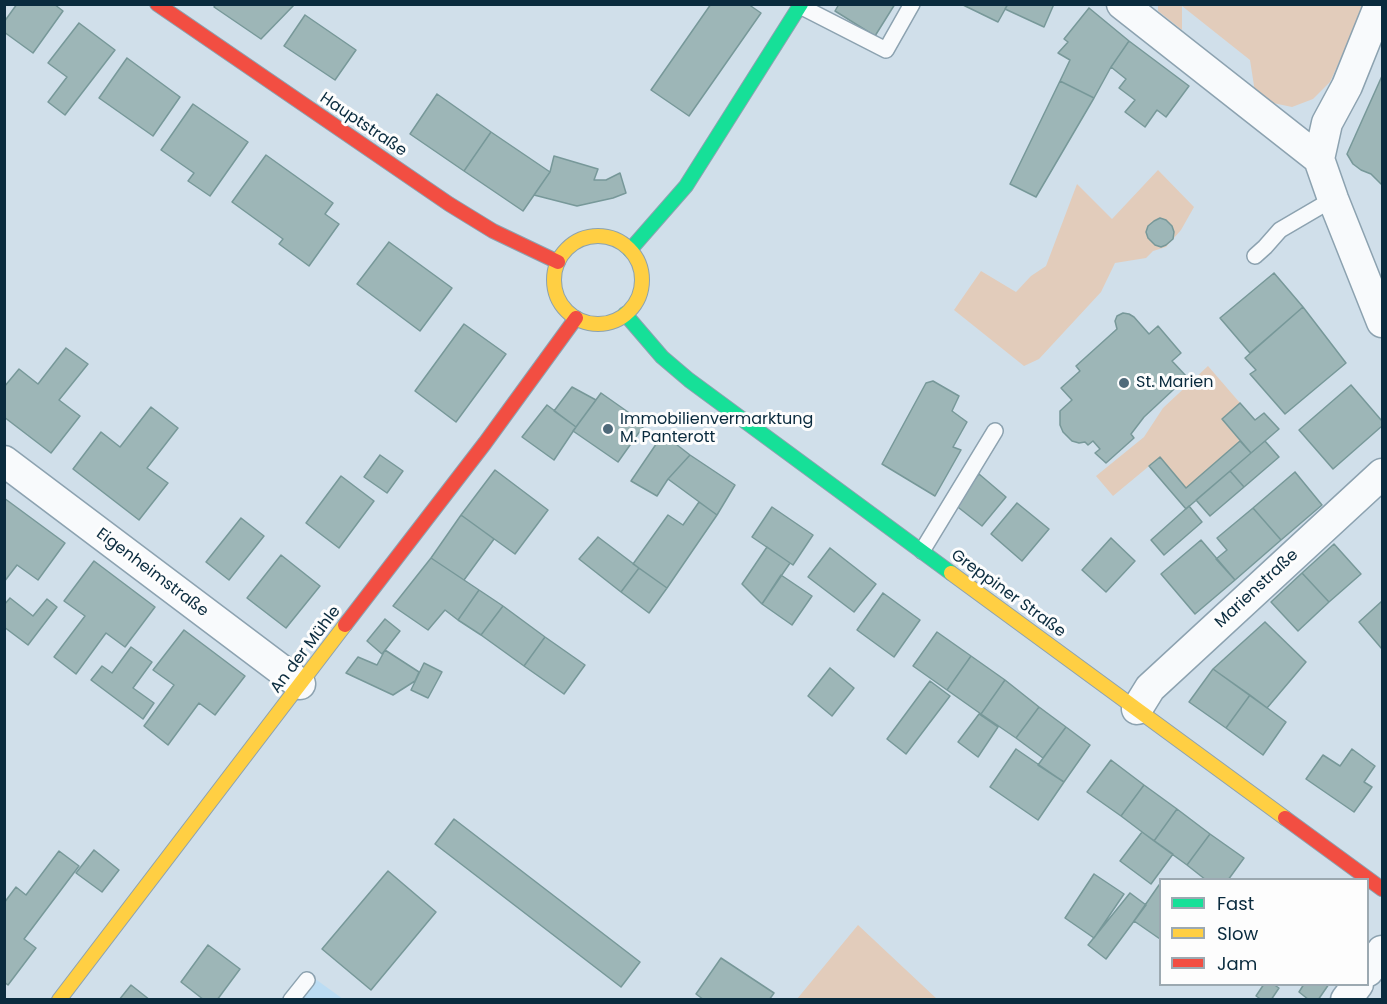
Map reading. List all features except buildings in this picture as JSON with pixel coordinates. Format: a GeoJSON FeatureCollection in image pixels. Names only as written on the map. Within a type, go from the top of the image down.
{"type":"FeatureCollection","features":[{"type":"Feature","properties":{"kind":"street","name":"Hauptstraße"},"geometry":{"type":"LineString","coordinates":[[157,4],[449,204],[493,231],[558,262]]}},
{"type":"Feature","properties":{"kind":"street"},"geometry":{"type":"LineString","coordinates":[[1122,4],[1318,159],[1383,322]]}},
{"type":"Feature","properties":{"kind":"street"},"geometry":{"type":"LineString","coordinates":[[1318,159],[1327,123],[1347,87],[1380,4]]}},
{"type":"Feature","properties":{"kind":"street"},"geometry":{"type":"LineString","coordinates":[[630,250],[686,186],[801,5]]}},
{"type":"Feature","properties":{"kind":"street"},"geometry":{"type":"LineString","coordinates":[[591,236],[598,236],[612,238],[630,250],[638,261],[642,282],[635,303],[626,314],[605,323],[590,323],[576,318],[564,308],[556,294],[554,278],[558,262],[571,245],[591,236]]}},
{"type":"Feature","properties":{"kind":"street","name":"Greppiner Straße"},"geometry":{"type":"LineString","coordinates":[[626,314],[662,357],[689,380],[1368,878]]}},
{"type":"Feature","properties":{"kind":"street","name":"An der Mühle"},"geometry":{"type":"LineString","coordinates":[[58,999],[484,443],[576,318]]}},
{"type":"Feature","properties":{"kind":"street","name":"Eigenheimstraße"},"geometry":{"type":"LineString","coordinates":[[4,461],[300,684]]}},
{"type":"Feature","properties":{"kind":"street","name":"Marienstraße"},"geometry":{"type":"LineString","coordinates":[[1137,709],[1150,688],[1383,474]]}},
{"type":"Feature","properties":{"kind":"street","name":"Greppiner Straße"},"geometry":{"type":"LineString","coordinates":[[1369,879],[1383,889]]}},
{"type":"Feature","properties":{"kind":"street"},"geometry":{"type":"LineString","coordinates":[[1369,970],[1383,951]]}},
{"type":"Feature","properties":{"kind":"street"},"geometry":{"type":"LineString","coordinates":[[1346,999],[1356,986]]}},
{"type":"Feature","properties":{"kind":"lane"},"geometry":{"type":"LineString","coordinates":[[801,5],[886,50],[912,4]]}},
{"type":"Feature","properties":{"kind":"lane"},"geometry":{"type":"LineString","coordinates":[[1255,256],[1280,230],[1333,199]]}},
{"type":"Feature","properties":{"kind":"lane"},"geometry":{"type":"LineString","coordinates":[[922,551],[995,431]]}},
{"type":"Feature","properties":{"kind":"lane"},"geometry":{"type":"LineString","coordinates":[[291,999],[307,980]]}},
{"type":"Feature","properties":{"kind":"shaded area"},"geometry":{"type":"Polygon","coordinates":[[[1158,5],[1365,5],[1330,82],[1313,99],[1292,107],[1273,103],[1255,92],[1250,60],[1182,6],[1182,30],[1158,11],[1158,5]]]}},
{"type":"Feature","properties":{"kind":"shaded area"},"geometry":{"type":"Polygon","coordinates":[[[1158,170],[1194,207],[1181,230],[1166,247],[1153,251],[1146,258],[1115,263],[1101,292],[1039,359],[1024,366],[954,310],[981,271],[1016,292],[1031,276],[1046,266],[1077,184],[1112,219],[1158,170]]]}},
{"type":"Feature","properties":{"kind":"shaded area"},"geometry":{"type":"Polygon","coordinates":[[[1208,366],[1240,403],[1222,419],[1240,441],[1186,488],[1160,457],[1113,496],[1096,476],[1144,437],[1163,408],[1208,366]]]}},
{"type":"Feature","properties":{"kind":"shaded area"},"geometry":{"type":"Polygon","coordinates":[[[858,925],[937,999],[797,999],[858,925]]]}},
{"type":"Feature","properties":{"kind":"shaded area"},"geometry":{"type":"Polygon","coordinates":[[[307,973],[343,999],[286,1000],[307,973]]]}},
{"type":"Feature","properties":{"kind":"traffic: fast"},"geometry":{"type":"LineString","coordinates":[[630,250],[686,186],[801,4]]}},
{"type":"Feature","properties":{"kind":"traffic: fast"},"geometry":{"type":"LineString","coordinates":[[625,314],[662,357],[689,380],[951,573]]}},
{"type":"Feature","properties":{"kind":"traffic: slow"},"geometry":{"type":"LineString","coordinates":[[598,236],[615,239],[629,249],[639,263],[642,280],[639,297],[629,311],[615,321],[598,324],[581,321],[567,311],[557,297],[554,280],[557,263],[567,249],[581,239],[598,236]]}},
{"type":"Feature","properties":{"kind":"traffic: slow"},"geometry":{"type":"LineString","coordinates":[[951,573],[1285,818]]}},
{"type":"Feature","properties":{"kind":"traffic: slow"},"geometry":{"type":"LineString","coordinates":[[59,1000],[345,625]]}},
{"type":"Feature","properties":{"kind":"traffic: jam"},"geometry":{"type":"LineString","coordinates":[[157,4],[449,204],[493,231],[558,262]]}},
{"type":"Feature","properties":{"kind":"traffic: jam"},"geometry":{"type":"LineString","coordinates":[[345,625],[485,443],[576,318]]}},
{"type":"Feature","properties":{"kind":"traffic: jam"},"geometry":{"type":"LineString","coordinates":[[1285,818],[1367,878]]}},
{"type":"Feature","properties":{"kind":"traffic: jam"},"geometry":{"type":"LineString","coordinates":[[1369,879],[1382,889]]}},
{"type":"Feature","properties":{"kind":"place","name":"St. Marien"},"geometry":{"type":"Point","coordinates":[1124,383]}},
{"type":"Feature","properties":{"kind":"place","name":"Immobilienvermarktung M. Panterott"},"geometry":{"type":"Point","coordinates":[608,429]}}]}
